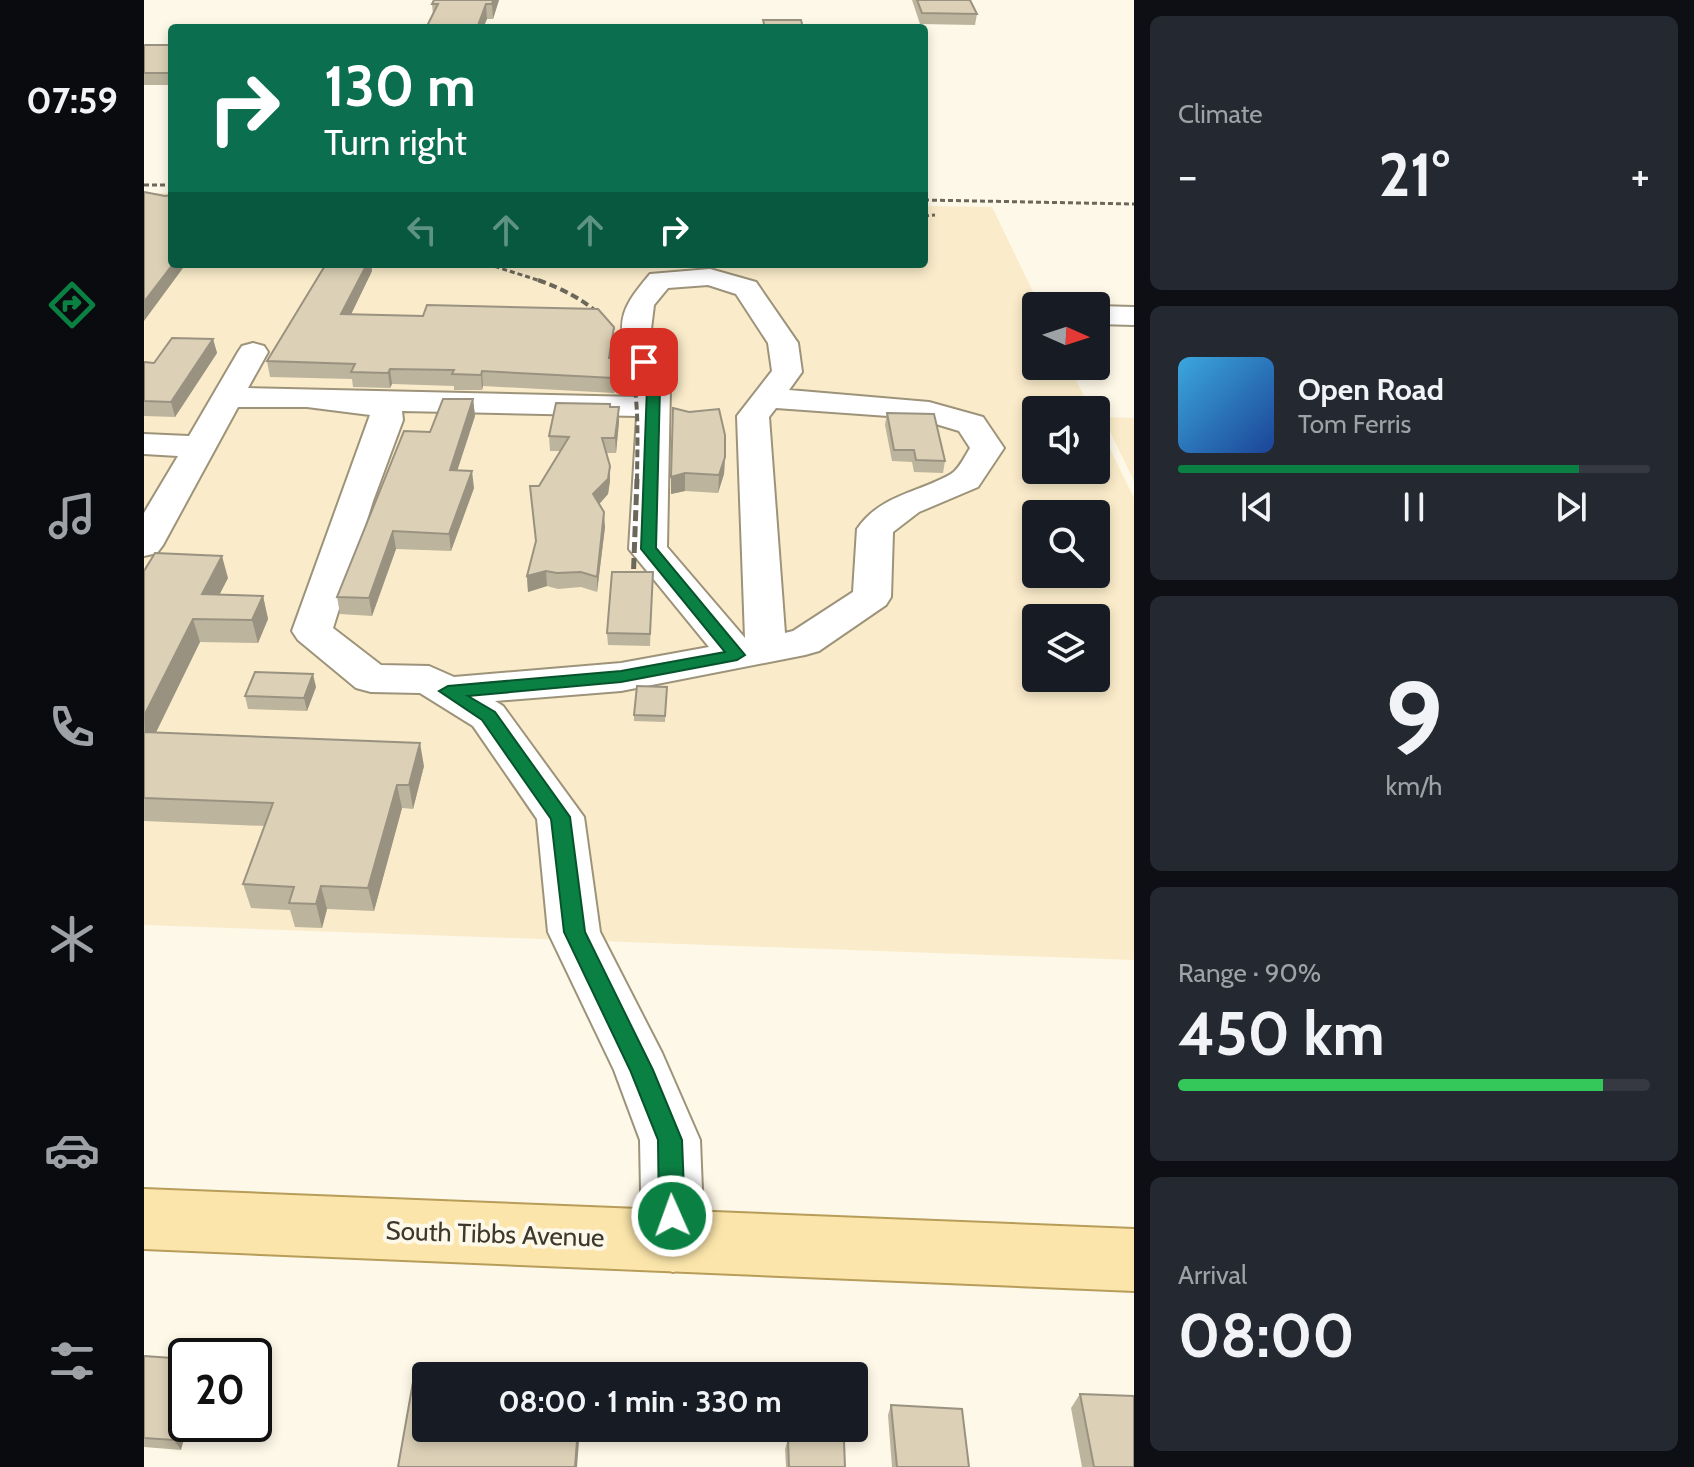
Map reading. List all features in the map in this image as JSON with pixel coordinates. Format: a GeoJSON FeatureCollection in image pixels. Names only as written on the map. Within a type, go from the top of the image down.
{"type":"FeatureCollection","features":[{"type":"Feature","properties":{"kind":"main road","name":"South Tibbs Avenue"},"geometry":{"type":"LineString","coordinates":[[144,1219],[1134,1260]]}},
{"type":"Feature","properties":{"kind":"street"},"geometry":{"type":"LineString","coordinates":[[710,277],[746,288],[783,343],[787,372],[753,416],[752,652],[648,549],[654,387],[635,337],[640,304],[660,280],[710,277]]}},
{"type":"Feature","properties":{"kind":"street"},"geometry":{"type":"LineString","coordinates":[[1110,315],[1134,316]]}},
{"type":"Feature","properties":{"kind":"street"},"geometry":{"type":"LineString","coordinates":[[144,545],[253,352]]}},
{"type":"Feature","properties":{"kind":"street"},"geometry":{"type":"LineString","coordinates":[[228,398],[316,396],[356,401],[653,407]]}},
{"type":"Feature","properties":{"kind":"street"},"geometry":{"type":"LineString","coordinates":[[448,691],[621,677],[805,642],[872,597],[875,529],[906,504],[966,480],[987,448],[971,424],[918,409],[767,398]]}},
{"type":"Feature","properties":{"kind":"street"},"geometry":{"type":"LineString","coordinates":[[356,401],[386,409],[387,420],[355,501],[312,631],[371,678],[429,680],[488,716],[560,817],[574,932],[642,1070],[670,1140],[673,1241]]}},
{"type":"Feature","properties":{"kind":"street"},"geometry":{"type":"LineString","coordinates":[[144,444],[200,447]]}},
{"type":"Feature","properties":{"kind":"shaded area"},"geometry":{"type":"Polygon","coordinates":[[[144,193],[168,193],[168,268],[928,268],[928,206],[992,207],[1033,292],[1022,292],[1022,380],[1076,380],[1084,396],[1022,396],[1022,484],[1110,484],[1110,449],[1134,498],[1134,960],[144,925],[144,193]]]}},
{"type":"Feature","properties":{"kind":"shaded area"},"geometry":{"type":"Polygon","coordinates":[[[1110,417],[1134,418],[1134,481],[1110,431],[1110,417]]]}},
{"type":"Feature","properties":{"kind":"building"},"geometry":{"type":"Polygon","coordinates":[[[434,0],[493,0],[492,4],[486,4],[478,24],[428,24],[438,4],[432,4],[434,0]]]}},
{"type":"Feature","properties":{"kind":"building"},"geometry":{"type":"Polygon","coordinates":[[[917,0],[970,0],[977,14],[922,13],[917,0]]]}},
{"type":"Feature","properties":{"kind":"building"},"geometry":{"type":"Polygon","coordinates":[[[763,20],[801,20],[802,24],[764,24],[763,20]]]}},
{"type":"Feature","properties":{"kind":"building"},"geometry":{"type":"Polygon","coordinates":[[[168,45],[168,73],[144,73],[144,46],[168,45]]]}},
{"type":"Feature","properties":{"kind":"building"},"geometry":{"type":"Polygon","coordinates":[[[144,192],[168,196],[170,268],[144,302],[144,192]]]}},
{"type":"Feature","properties":{"kind":"building"},"geometry":{"type":"Polygon","coordinates":[[[324,268],[365,268],[341,314],[423,316],[427,305],[598,309],[614,327],[609,358],[616,358],[614,378],[482,371],[481,375],[452,374],[454,370],[351,372],[355,364],[267,361],[324,268]]]}},
{"type":"Feature","properties":{"kind":"building"},"geometry":{"type":"Polygon","coordinates":[[[172,338],[213,339],[171,402],[144,401],[144,362],[154,363],[172,338]]]}},
{"type":"Feature","properties":{"kind":"building"},"geometry":{"type":"Polygon","coordinates":[[[443,399],[473,399],[450,470],[472,471],[449,534],[393,531],[369,598],[337,597],[404,431],[430,432],[443,399]]]}},
{"type":"Feature","properties":{"kind":"building"},"geometry":{"type":"Polygon","coordinates":[[[556,403],[610,404],[610,407],[619,407],[615,438],[602,438],[610,466],[608,479],[593,494],[604,512],[597,577],[581,572],[546,571],[527,576],[536,541],[530,486],[539,486],[569,437],[549,436],[556,403]]]}},
{"type":"Feature","properties":{"kind":"building"},"geometry":{"type":"Polygon","coordinates":[[[673,408],[689,412],[719,409],[725,435],[725,457],[719,475],[685,473],[671,477],[673,408]]]}},
{"type":"Feature","properties":{"kind":"building"},"geometry":{"type":"Polygon","coordinates":[[[887,413],[934,414],[945,461],[916,460],[914,450],[894,450],[887,413]]]}},
{"type":"Feature","properties":{"kind":"building"},"geometry":{"type":"Polygon","coordinates":[[[155,553],[222,556],[202,594],[263,596],[252,620],[193,619],[144,716],[144,571],[155,553]]]}},
{"type":"Feature","properties":{"kind":"building"},"geometry":{"type":"Polygon","coordinates":[[[612,572],[653,572],[650,634],[607,633],[612,572]]]}},
{"type":"Feature","properties":{"kind":"building"},"geometry":{"type":"Polygon","coordinates":[[[255,672],[313,674],[304,698],[245,696],[255,672]]]}},
{"type":"Feature","properties":{"kind":"building"},"geometry":{"type":"Polygon","coordinates":[[[637,686],[667,687],[665,716],[634,715],[637,686]]]}},
{"type":"Feature","properties":{"kind":"building"},"geometry":{"type":"Polygon","coordinates":[[[144,732],[420,743],[409,785],[397,785],[368,888],[321,886],[316,904],[289,903],[294,887],[243,884],[273,803],[144,798],[144,732]]]}},
{"type":"Feature","properties":{"kind":"building"},"geometry":{"type":"Polygon","coordinates":[[[144,1356],[168,1358],[168,1440],[144,1438],[144,1356]]]}},
{"type":"Feature","properties":{"kind":"building"},"geometry":{"type":"Polygon","coordinates":[[[412,1388],[412,1442],[577,1442],[575,1467],[398,1467],[412,1388]]]}},
{"type":"Feature","properties":{"kind":"building"},"geometry":{"type":"Polygon","coordinates":[[[1080,1394],[1134,1396],[1134,1467],[1094,1467],[1080,1394]]]}},
{"type":"Feature","properties":{"kind":"building"},"geometry":{"type":"Polygon","coordinates":[[[891,1405],[962,1409],[969,1467],[897,1467],[891,1405]]]}},
{"type":"Feature","properties":{"kind":"building"},"geometry":{"type":"Polygon","coordinates":[[[788,1442],[844,1442],[845,1467],[789,1467],[788,1442]]]}},
{"type":"Feature","properties":{"kind":"railway"},"geometry":{"type":"LineString","coordinates":[[144,185],[168,185]]}},
{"type":"Feature","properties":{"kind":"railway"},"geometry":{"type":"LineString","coordinates":[[928,200],[1134,204]]}},
{"type":"Feature","properties":{"kind":"railway"},"geometry":{"type":"LineString","coordinates":[[928,216],[935,215]]}},
{"type":"Feature","properties":{"kind":"railway"},"geometry":{"type":"LineString","coordinates":[[500,268],[539,280]]}},
{"type":"Feature","properties":{"kind":"railway"},"geometry":{"type":"LineString","coordinates":[[539,280],[544,282]]}},
{"type":"Feature","properties":{"kind":"railway"},"geometry":{"type":"LineString","coordinates":[[539,280],[573,296],[599,314],[617,335],[628,358],[634,385],[637,479]]}},
{"type":"Feature","properties":{"kind":"railway"},"geometry":{"type":"LineString","coordinates":[[633,585],[637,479]]}},
{"type":"Feature","properties":{"kind":"route"},"geometry":{"type":"LineString","coordinates":[[644,362],[654,387],[648,549],[737,655],[621,677],[448,691],[488,716],[560,817],[574,932],[642,1070],[670,1140],[672,1216]]}}]}
